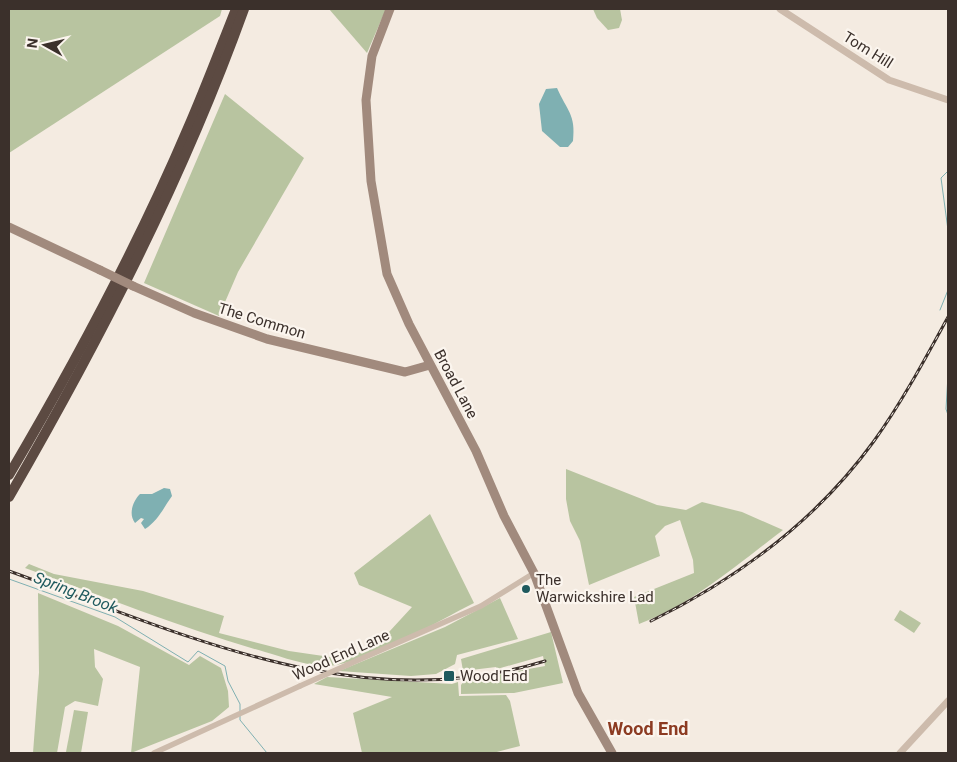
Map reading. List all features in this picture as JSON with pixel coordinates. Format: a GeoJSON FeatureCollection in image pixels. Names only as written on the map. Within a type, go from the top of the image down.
{"type":"FeatureCollection","features":[{"type":"Feature","properties":{"kind":"highway"},"geometry":{"type":"LineString","coordinates":[[9,475],[76,358],[120,274],[188,129],[236,9]]}},
{"type":"Feature","properties":{"kind":"highway"},"geometry":{"type":"LineString","coordinates":[[9,497],[76,379],[135,267],[190,146],[244,9]]}},
{"type":"Feature","properties":{"kind":"main road","name":"Broad Lane"},"geometry":{"type":"LineString","coordinates":[[390,9],[372,56],[366,100],[371,181],[386,274],[430,365],[476,451],[504,516],[534,573],[578,693],[612,753]]}},
{"type":"Feature","properties":{"kind":"main road","name":"The Common"},"geometry":{"type":"LineString","coordinates":[[9,227],[194,313],[249,333],[411,373],[430,365]]}},
{"type":"Feature","properties":{"kind":"main road","name":"The Common"},"geometry":{"type":"LineString","coordinates":[[386,367],[405,369],[412,367],[426,356]]}},
{"type":"Feature","properties":{"kind":"street","name":"Tom Hill"},"geometry":{"type":"LineString","coordinates":[[780,9],[889,80],[948,100]]}},
{"type":"Feature","properties":{"kind":"street","name":"Wood End Lane"},"geometry":{"type":"LineString","coordinates":[[154,753],[481,606],[534,573]]}},
{"type":"Feature","properties":{"kind":"street"},"geometry":{"type":"LineString","coordinates":[[900,753],[948,700]]}},
{"type":"Feature","properties":{"kind":"green space"},"geometry":{"type":"Polygon","coordinates":[[[9,9],[222,9],[220,16],[9,153],[9,9]]]}},
{"type":"Feature","properties":{"kind":"green space"},"geometry":{"type":"Polygon","coordinates":[[[329,9],[386,9],[367,53],[329,9]]]}},
{"type":"Feature","properties":{"kind":"green space"},"geometry":{"type":"Polygon","coordinates":[[[593,9],[620,9],[622,20],[619,28],[608,30],[597,18],[593,9]]]}},
{"type":"Feature","properties":{"kind":"green space"},"geometry":{"type":"Polygon","coordinates":[[[225,94],[304,158],[238,272],[219,316],[144,283],[225,94]]]}},
{"type":"Feature","properties":{"kind":"green space"},"geometry":{"type":"Polygon","coordinates":[[[566,469],[657,505],[686,510],[702,502],[742,512],[783,530],[732,569],[678,606],[639,624],[634,597],[694,573],[693,560],[680,520],[665,526],[655,536],[660,556],[589,585],[580,541],[570,521],[566,499],[566,469]]]}},
{"type":"Feature","properties":{"kind":"green space"},"geometry":{"type":"Polygon","coordinates":[[[430,514],[474,603],[388,647],[370,655],[336,665],[319,666],[300,662],[235,643],[25,568],[29,564],[54,574],[143,591],[224,616],[219,633],[289,651],[344,659],[377,645],[412,607],[359,585],[354,573],[430,514]]]}},
{"type":"Feature","properties":{"kind":"green space"},"geometry":{"type":"Polygon","coordinates":[[[38,593],[118,626],[189,665],[200,656],[221,668],[228,691],[229,707],[212,721],[131,753],[140,667],[94,649],[95,667],[103,679],[98,706],[75,701],[65,707],[57,753],[33,753],[39,673],[38,593]]]}},
{"type":"Feature","properties":{"kind":"green space"},"geometry":{"type":"Polygon","coordinates":[[[500,598],[518,639],[457,655],[455,664],[436,674],[411,676],[339,671],[445,627],[500,598]]]}},
{"type":"Feature","properties":{"kind":"green space"},"geometry":{"type":"Polygon","coordinates":[[[900,610],[921,623],[914,633],[894,620],[900,610]]]}},
{"type":"Feature","properties":{"kind":"green space"},"geometry":{"type":"Polygon","coordinates":[[[551,632],[563,683],[514,693],[461,694],[461,685],[464,681],[545,666],[543,656],[497,669],[496,667],[463,671],[461,659],[551,632]]]}},
{"type":"Feature","properties":{"kind":"green space"},"geometry":{"type":"Polygon","coordinates":[[[327,677],[452,684],[458,682],[459,696],[506,695],[510,701],[520,746],[493,753],[362,753],[353,713],[392,697],[314,684],[327,677]]]}},
{"type":"Feature","properties":{"kind":"green space"},"geometry":{"type":"Polygon","coordinates":[[[74,710],[88,712],[81,753],[66,752],[74,710]]]}},
{"type":"Feature","properties":{"kind":"water"},"geometry":{"type":"Polygon","coordinates":[[[557,88],[572,118],[573,141],[568,147],[560,147],[542,131],[539,104],[546,89],[557,88]]]}},
{"type":"Feature","properties":{"kind":"water"},"geometry":{"type":"Polygon","coordinates":[[[164,488],[170,489],[172,496],[157,518],[145,529],[141,523],[144,519],[141,518],[135,523],[132,512],[133,504],[137,497],[140,494],[152,494],[164,488]]]}},
{"type":"Feature","properties":{"kind":"waterway"},"geometry":{"type":"LineString","coordinates":[[948,171],[941,178],[948,230]]}},
{"type":"Feature","properties":{"kind":"waterway"},"geometry":{"type":"LineString","coordinates":[[940,310],[948,290]]}},
{"type":"Feature","properties":{"kind":"waterway"},"geometry":{"type":"LineString","coordinates":[[948,375],[946,409],[948,415]]}},
{"type":"Feature","properties":{"kind":"waterway","name":"Spring Brook"},"geometry":{"type":"LineString","coordinates":[[9,579],[115,617],[188,662],[198,651],[225,666],[228,681],[240,704],[240,712]]}},
{"type":"Feature","properties":{"kind":"waterway","name":"Spring Brook"},"geometry":{"type":"LineString","coordinates":[[240,716],[240,720],[267,753]]}},
{"type":"Feature","properties":{"kind":"railway"},"geometry":{"type":"LineString","coordinates":[[651,621],[715,586],[745,566],[774,545],[827,497],[874,441],[913,380],[948,317]]}},
{"type":"Feature","properties":{"kind":"railway"},"geometry":{"type":"LineString","coordinates":[[9,571],[205,642],[272,661],[339,674],[407,680],[476,676],[545,661]]}},
{"type":"Feature","properties":{"kind":"place","name":"The Warwickshire Lad"},"geometry":{"type":"Point","coordinates":[526,589]}},
{"type":"Feature","properties":{"kind":"place","name":"Wood End"},"geometry":{"type":"Point","coordinates":[449,676]}},
{"type":"Feature","properties":{"kind":"district","name":"Wood End"},"geometry":{"type":"Point","coordinates":[648,729]}}]}
